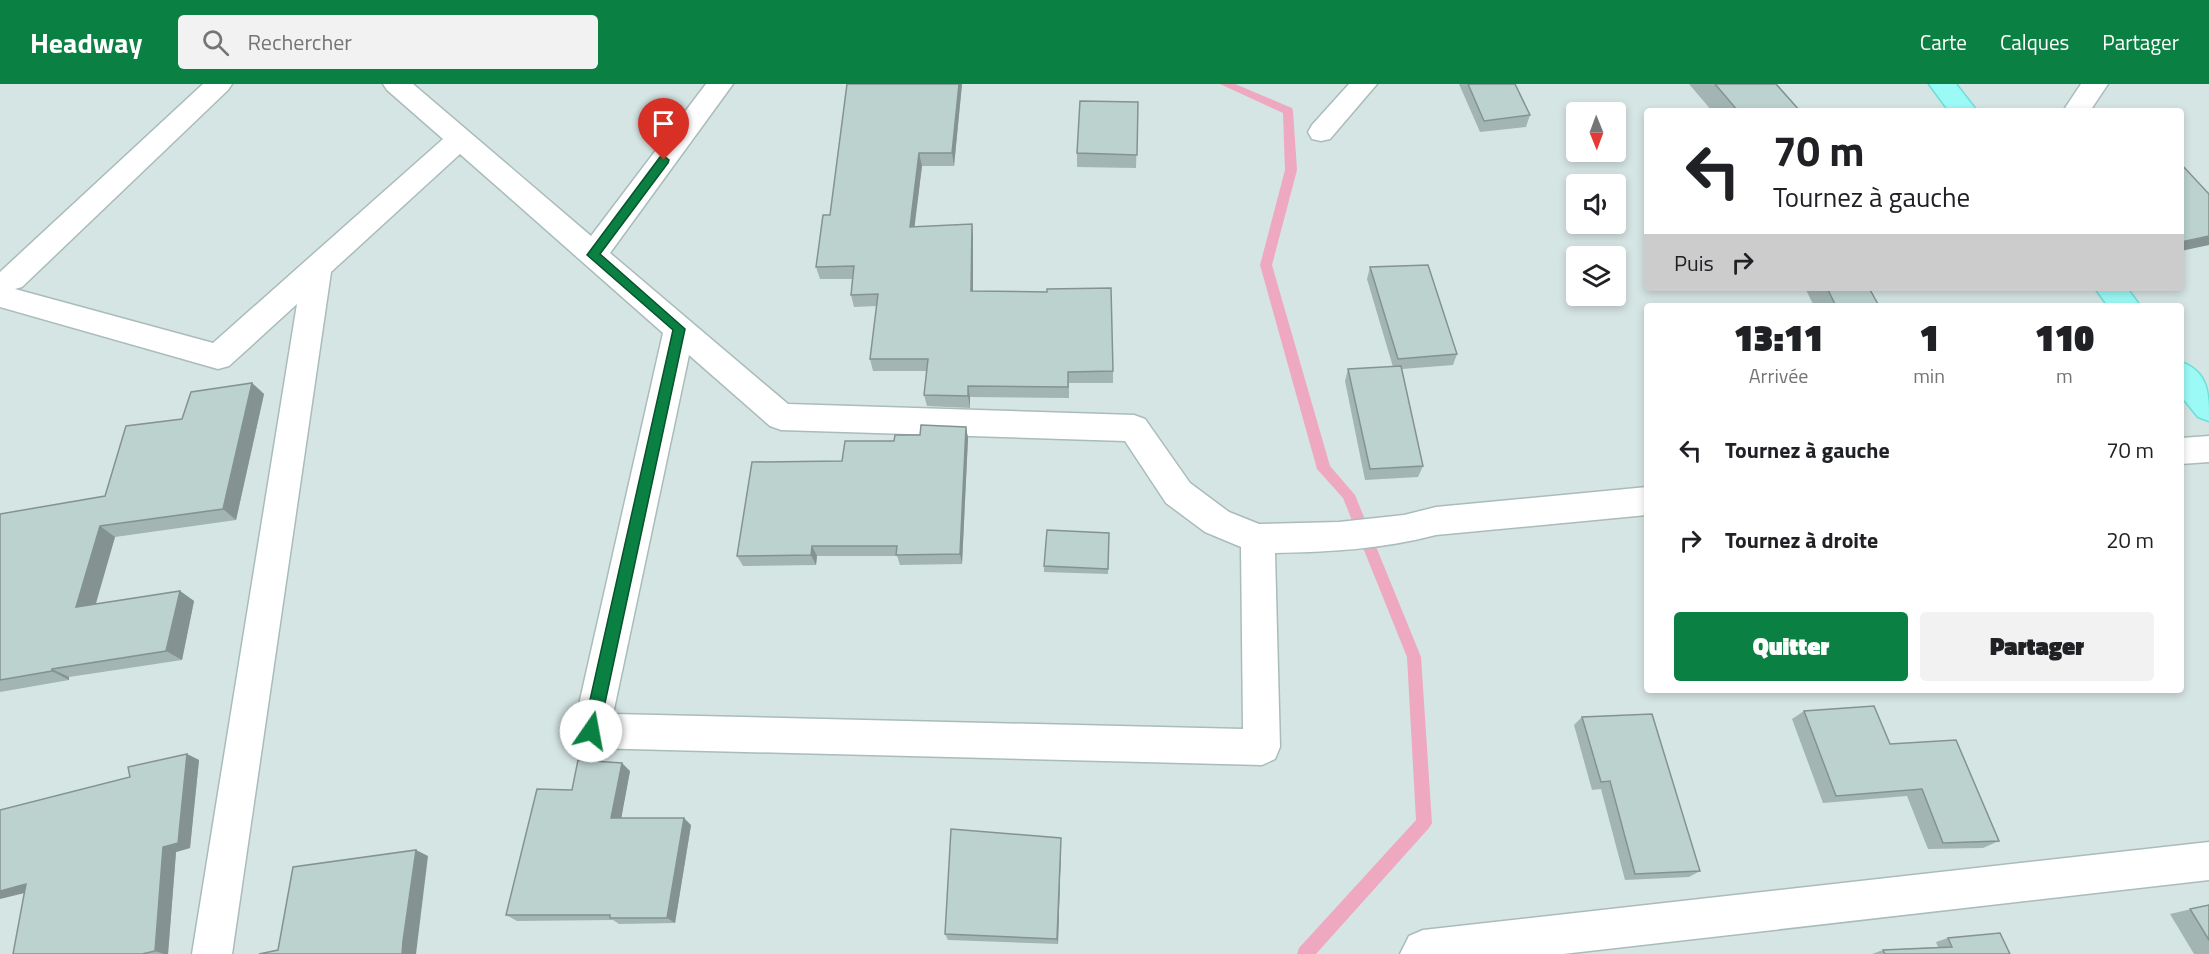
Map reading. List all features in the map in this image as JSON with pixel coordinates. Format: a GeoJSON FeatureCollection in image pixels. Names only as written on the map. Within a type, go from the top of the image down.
{"type":"FeatureCollection","features":[{"type":"Feature","properties":{"kind":"main road"},"geometry":{"type":"LineString","coordinates":[[1942,84],[1962,108]]}},
{"type":"Feature","properties":{"kind":"main road"},"geometry":{"type":"LineString","coordinates":[[2112,291],[2122,303]]}},
{"type":"Feature","properties":{"kind":"main road"},"geometry":{"type":"LineString","coordinates":[[2184,378],[2209,408]]}},
{"type":"Feature","properties":{"kind":"street"},"geometry":{"type":"LineString","coordinates":[[219,84],[3,286],[218,357],[460,139]]}},
{"type":"Feature","properties":{"kind":"street"},"geometry":{"type":"LineString","coordinates":[[396,84],[782,417],[1134,428],[1178,493],[1217,522],[1258,539],[1339,537],[1404,529],[1436,521],[1644,501]]}},
{"type":"Feature","properties":{"kind":"street"},"geometry":{"type":"LineString","coordinates":[[593,255],[720,84]]}},
{"type":"Feature","properties":{"kind":"street"},"geometry":{"type":"LineString","coordinates":[[1321,132],[1364,84]]}},
{"type":"Feature","properties":{"kind":"street"},"geometry":{"type":"LineString","coordinates":[[2078,108],[2096,84]]}},
{"type":"Feature","properties":{"kind":"street"},"geometry":{"type":"LineString","coordinates":[[212,954],[317,267]]}},
{"type":"Feature","properties":{"kind":"street"},"geometry":{"type":"LineString","coordinates":[[679,329],[591,731],[1262,747],[1258,539]]}},
{"type":"Feature","properties":{"kind":"street"},"geometry":{"type":"LineString","coordinates":[[2184,452],[2209,449]]}},
{"type":"Feature","properties":{"kind":"street"},"geometry":{"type":"LineString","coordinates":[[1420,954],[1423,950],[2209,861]]}},
{"type":"Feature","properties":{"kind":"shaded area"},"geometry":{"type":"Polygon","coordinates":[[[0,84],[2209,84],[2209,954],[0,954],[0,84]]]}},
{"type":"Feature","properties":{"kind":"building"},"geometry":{"type":"Polygon","coordinates":[[[847,84],[959,84],[952,153],[919,153],[910,227],[972,224],[971,291],[1047,292],[1047,289],[1111,288],[1113,371],[1068,372],[1068,387],[968,386],[968,396],[924,395],[928,359],[870,359],[878,294],[851,295],[854,266],[816,267],[823,215],[830,215],[847,84]]]}},
{"type":"Feature","properties":{"kind":"building"},"geometry":{"type":"Polygon","coordinates":[[[1468,84],[1515,84],[1530,115],[1484,121],[1468,84]]]}},
{"type":"Feature","properties":{"kind":"building"},"geometry":{"type":"Polygon","coordinates":[[[1715,84],[1776,84],[1797,108],[1735,108],[1715,84]]]}},
{"type":"Feature","properties":{"kind":"building"},"geometry":{"type":"Polygon","coordinates":[[[1080,101],[1138,102],[1137,155],[1077,153],[1080,101]]]}},
{"type":"Feature","properties":{"kind":"building"},"geometry":{"type":"Polygon","coordinates":[[[2184,167],[2209,194],[2209,236],[2184,241],[2184,167]]]}},
{"type":"Feature","properties":{"kind":"building"},"geometry":{"type":"Polygon","coordinates":[[[1428,265],[1457,354],[1398,359],[1370,267],[1428,265]]]}},
{"type":"Feature","properties":{"kind":"building"},"geometry":{"type":"Polygon","coordinates":[[[1828,291],[1871,291],[1877,303],[1834,303],[1828,291]]]}},
{"type":"Feature","properties":{"kind":"building"},"geometry":{"type":"Polygon","coordinates":[[[1401,366],[1423,466],[1370,469],[1348,369],[1401,366]]]}},
{"type":"Feature","properties":{"kind":"building"},"geometry":{"type":"Polygon","coordinates":[[[252,383],[223,509],[100,526],[76,607],[180,591],[166,651],[52,669],[52,671],[0,680],[0,514],[105,496],[126,426],[182,419],[191,392],[252,383]]]}},
{"type":"Feature","properties":{"kind":"building"},"geometry":{"type":"Polygon","coordinates":[[[921,425],[966,427],[960,554],[896,555],[897,546],[812,546],[811,555],[737,556],[752,462],[842,461],[845,441],[894,441],[895,435],[920,435],[921,425]]]}},
{"type":"Feature","properties":{"kind":"building"},"geometry":{"type":"Polygon","coordinates":[[[1047,530],[1109,533],[1108,569],[1044,566],[1047,530]]]}},
{"type":"Feature","properties":{"kind":"building"},"geometry":{"type":"Polygon","coordinates":[[[1874,706],[1890,744],[1956,740],[1999,841],[1943,843],[1922,789],[1836,796],[1804,711],[1874,706]]]}},
{"type":"Feature","properties":{"kind":"building"},"geometry":{"type":"Polygon","coordinates":[[[1652,714],[1700,871],[1635,874],[1610,781],[1601,782],[1582,717],[1652,714]]]}},
{"type":"Feature","properties":{"kind":"building"},"geometry":{"type":"Polygon","coordinates":[[[187,754],[178,843],[163,847],[155,951],[142,954],[13,954],[26,884],[0,891],[0,810],[130,777],[128,767],[187,754]]]}},
{"type":"Feature","properties":{"kind":"building"},"geometry":{"type":"Polygon","coordinates":[[[578,760],[622,763],[611,818],[684,818],[667,918],[610,918],[610,915],[506,915],[537,789],[572,790],[578,760]]]}},
{"type":"Feature","properties":{"kind":"building"},"geometry":{"type":"Polygon","coordinates":[[[951,829],[1061,838],[1057,939],[945,934],[951,829]]]}},
{"type":"Feature","properties":{"kind":"building"},"geometry":{"type":"Polygon","coordinates":[[[416,850],[402,954],[259,954],[278,950],[293,867],[416,850]]]}},
{"type":"Feature","properties":{"kind":"building"},"geometry":{"type":"Polygon","coordinates":[[[2209,905],[2209,940],[2190,909],[2209,905]]]}},
{"type":"Feature","properties":{"kind":"building"},"geometry":{"type":"Polygon","coordinates":[[[2000,933],[2010,954],[1885,954],[1883,950],[1952,947],[1948,938],[2000,933]]]}},
{"type":"Feature","properties":{"kind":"waterway"},"geometry":{"type":"LineString","coordinates":[[1225,84],[1288,111],[1291,170],[1266,265],[1324,469],[1348,495],[1414,657],[1424,823],[1305,954]]}},
{"type":"Feature","properties":{"kind":"route"},"geometry":{"type":"LineString","coordinates":[[591,731],[679,329],[593,255],[664,160]]}}]}
